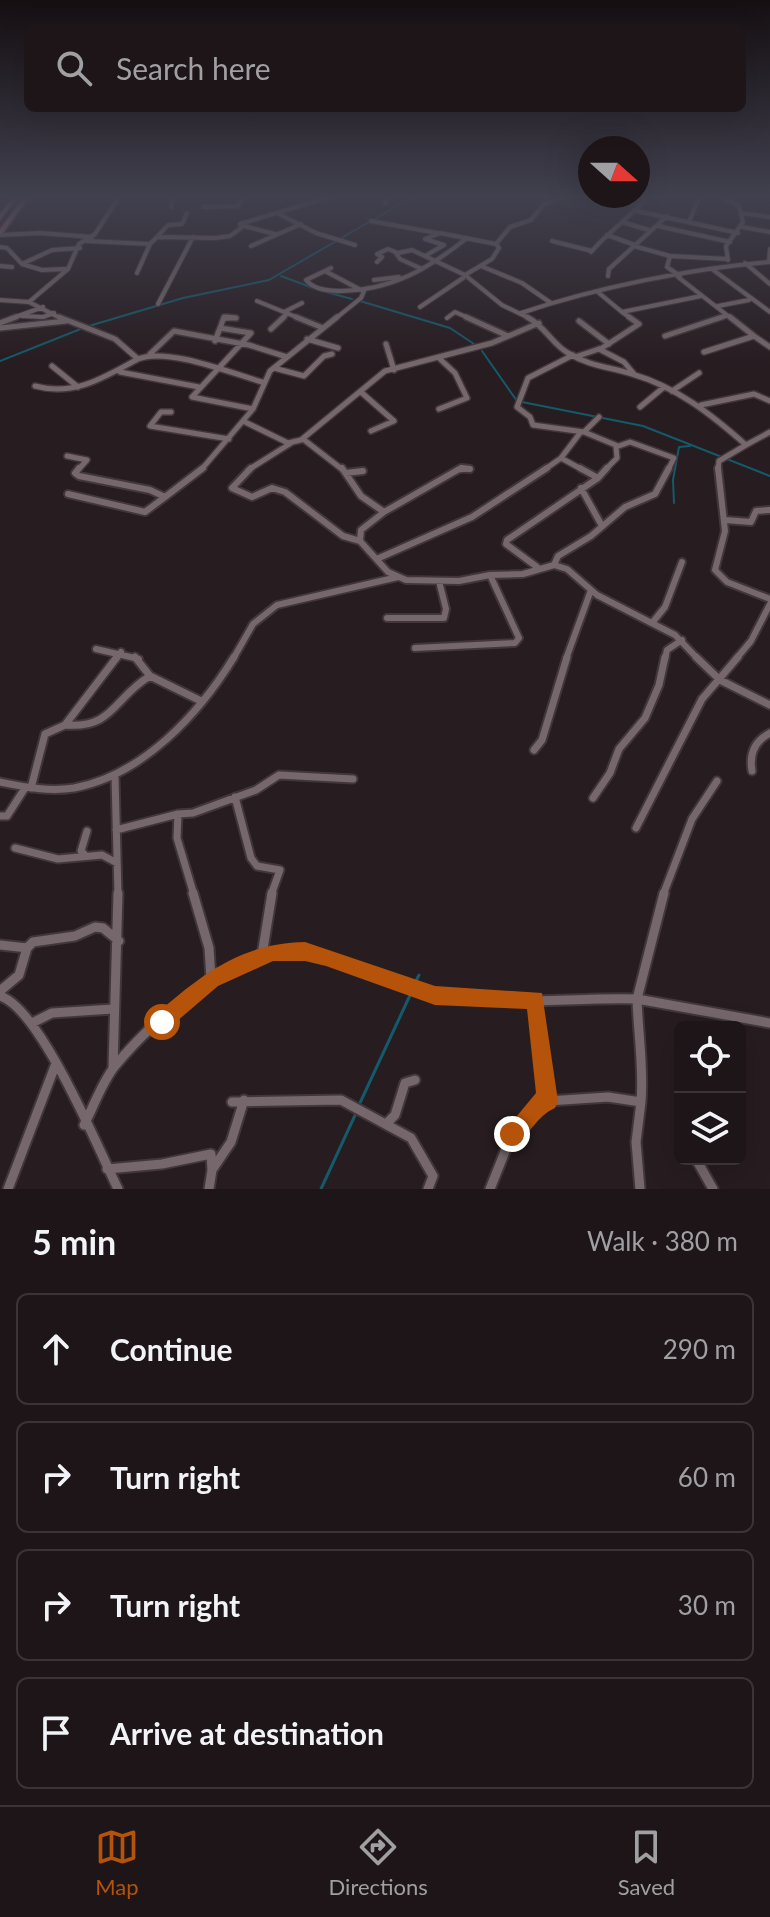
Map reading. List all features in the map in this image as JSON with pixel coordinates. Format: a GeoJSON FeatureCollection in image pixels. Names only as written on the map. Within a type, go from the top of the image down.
{"type":"FeatureCollection","features":[{"type":"Feature","properties":{"kind":"street"},"geometry":{"type":"LineString","coordinates":[[11,252],[22,264],[42,270],[68,269]]}},
{"type":"Feature","properties":{"kind":"street"},"geometry":{"type":"LineString","coordinates":[[22,264],[47,252]]}},
{"type":"Feature","properties":{"kind":"street"},"geometry":{"type":"LineString","coordinates":[[29,302],[68,269],[77,252]]}},
{"type":"Feature","properties":{"kind":"street"},"geometry":{"type":"LineString","coordinates":[[137,273],[146,252]]}},
{"type":"Feature","properties":{"kind":"street"},"geometry":{"type":"LineString","coordinates":[[158,304],[185,252]]}},
{"type":"Feature","properties":{"kind":"street"},"geometry":{"type":"LineString","coordinates":[[377,262],[382,257],[380,252]]}},
{"type":"Feature","properties":{"kind":"street"},"geometry":{"type":"LineString","coordinates":[[417,252],[464,276],[502,305],[539,323],[574,356],[595,366],[634,374],[701,405],[746,445]]}},
{"type":"Feature","properties":{"kind":"street"},"geometry":{"type":"LineString","coordinates":[[425,256],[431,252]]}},
{"type":"Feature","properties":{"kind":"street"},"geometry":{"type":"LineString","coordinates":[[331,268],[306,278],[309,284],[328,291],[381,289],[452,252]]}},
{"type":"Feature","properties":{"kind":"street"},"geometry":{"type":"LineString","coordinates":[[420,307],[496,252]]}},
{"type":"Feature","properties":{"kind":"street"},"geometry":{"type":"LineString","coordinates":[[608,276],[609,269],[628,252]]}},
{"type":"Feature","properties":{"kind":"street"},"geometry":{"type":"LineString","coordinates":[[658,252],[729,262],[770,262]]}},
{"type":"Feature","properties":{"kind":"street"},"geometry":{"type":"LineString","coordinates":[[727,252],[729,262]]}},
{"type":"Feature","properties":{"kind":"street"},"geometry":{"type":"LineString","coordinates":[[396,253],[400,259],[422,269]]}},
{"type":"Feature","properties":{"kind":"street"},"geometry":{"type":"LineString","coordinates":[[670,256],[667,267],[726,316],[770,347]]}},
{"type":"Feature","properties":{"kind":"street"},"geometry":{"type":"LineString","coordinates":[[521,313],[551,303],[680,277],[729,262]]}},
{"type":"Feature","properties":{"kind":"street"},"geometry":{"type":"LineString","coordinates":[[745,263],[770,284]]}},
{"type":"Feature","properties":{"kind":"street"},"geometry":{"type":"LineString","coordinates":[[0,266],[12,267]]}},
{"type":"Feature","properties":{"kind":"street"},"geometry":{"type":"LineString","coordinates":[[481,266],[522,283],[551,303]]}},
{"type":"Feature","properties":{"kind":"street"},"geometry":{"type":"LineString","coordinates":[[712,269],[749,300],[770,312]]}},
{"type":"Feature","properties":{"kind":"street"},"geometry":{"type":"LineString","coordinates":[[324,270],[364,291]]}},
{"type":"Feature","properties":{"kind":"street"},"geometry":{"type":"LineString","coordinates":[[374,280],[402,277]]}},
{"type":"Feature","properties":{"kind":"street"},"geometry":{"type":"LineString","coordinates":[[68,494],[145,512],[196,476],[253,409],[262,382],[274,368],[361,298],[364,291]]}},
{"type":"Feature","properties":{"kind":"street"},"geometry":{"type":"LineString","coordinates":[[554,565],[558,556],[625,507],[655,494],[674,460],[634,442],[619,446],[582,432],[542,429],[533,425],[530,417],[517,407],[522,386],[531,373],[599,349],[639,324],[599,293]]}},
{"type":"Feature","properties":{"kind":"street"},"geometry":{"type":"LineString","coordinates":[[622,312],[701,296]]}},
{"type":"Feature","properties":{"kind":"street"},"geometry":{"type":"LineString","coordinates":[[0,300],[29,302],[55,312],[66,321],[115,339],[138,359]]}},
{"type":"Feature","properties":{"kind":"street"},"geometry":{"type":"LineString","coordinates":[[717,306],[749,300]]}},
{"type":"Feature","properties":{"kind":"street"},"geometry":{"type":"LineString","coordinates":[[257,301],[323,328]]}},
{"type":"Feature","properties":{"kind":"street"},"geometry":{"type":"LineString","coordinates":[[271,329],[286,312],[302,303]]}},
{"type":"Feature","properties":{"kind":"street"},"geometry":{"type":"LineString","coordinates":[[0,325],[43,307]]}},
{"type":"Feature","properties":{"kind":"street"},"geometry":{"type":"LineString","coordinates":[[22,316],[43,317],[55,312]]}},
{"type":"Feature","properties":{"kind":"street"},"geometry":{"type":"LineString","coordinates":[[447,318],[457,312],[508,336]]}},
{"type":"Feature","properties":{"kind":"street"},"geometry":{"type":"LineString","coordinates":[[665,336],[726,316]]}},
{"type":"Feature","properties":{"kind":"street"},"geometry":{"type":"LineString","coordinates":[[215,341],[224,317],[236,318]]}},
{"type":"Feature","properties":{"kind":"street"},"geometry":{"type":"LineString","coordinates":[[0,325],[66,321]]}},
{"type":"Feature","properties":{"kind":"street"},"geometry":{"type":"LineString","coordinates":[[579,321],[609,344]]}},
{"type":"Feature","properties":{"kind":"street"},"geometry":{"type":"LineString","coordinates":[[539,323],[439,358],[385,371],[303,439],[291,443],[245,472],[232,488],[252,497],[277,488],[343,536],[360,541],[379,558],[388,572],[417,582],[523,574],[554,565],[567,569],[591,590],[682,640],[700,658],[703,667],[720,680],[770,705]]}},
{"type":"Feature","properties":{"kind":"street"},"geometry":{"type":"LineString","coordinates":[[220,328],[251,333],[199,387],[194,399],[253,409]]}},
{"type":"Feature","properties":{"kind":"street"},"geometry":{"type":"LineString","coordinates":[[35,386],[62,392],[118,372],[150,354],[174,331],[287,357]]}},
{"type":"Feature","properties":{"kind":"street"},"geometry":{"type":"LineString","coordinates":[[704,352],[754,336]]}},
{"type":"Feature","properties":{"kind":"street"},"geometry":{"type":"LineString","coordinates":[[307,339],[338,348]]}},
{"type":"Feature","properties":{"kind":"street"},"geometry":{"type":"LineString","coordinates":[[386,344],[390,348],[387,356],[394,370]]}},
{"type":"Feature","properties":{"kind":"street"},"geometry":{"type":"LineString","coordinates":[[599,349],[624,362],[634,374]]}},
{"type":"Feature","properties":{"kind":"street"},"geometry":{"type":"LineString","coordinates":[[150,354],[262,382]]}},
{"type":"Feature","properties":{"kind":"street"},"geometry":{"type":"LineString","coordinates":[[274,368],[304,376],[316,361],[332,354]]}},
{"type":"Feature","properties":{"kind":"street"},"geometry":{"type":"LineString","coordinates":[[439,358],[455,373],[467,398],[439,409]]}},
{"type":"Feature","properties":{"kind":"street"},"geometry":{"type":"LineString","coordinates":[[52,366],[78,387]]}},
{"type":"Feature","properties":{"kind":"street"},"geometry":{"type":"LineString","coordinates":[[118,372],[199,387]]}},
{"type":"Feature","properties":{"kind":"street"},"geometry":{"type":"LineString","coordinates":[[672,391],[699,373]]}},
{"type":"Feature","properties":{"kind":"street"},"geometry":{"type":"LineString","coordinates":[[640,407],[664,387]]}},
{"type":"Feature","properties":{"kind":"street"},"geometry":{"type":"LineString","coordinates":[[362,393],[394,421],[371,431]]}},
{"type":"Feature","properties":{"kind":"street"},"geometry":{"type":"LineString","coordinates":[[701,405],[754,394],[770,401]]}},
{"type":"Feature","properties":{"kind":"street"},"geometry":{"type":"LineString","coordinates":[[171,412],[161,412],[150,426],[229,439]]}},
{"type":"Feature","properties":{"kind":"street"},"geometry":{"type":"LineString","coordinates":[[379,558],[439,534],[532,480],[561,458],[599,417]]}},
{"type":"Feature","properties":{"kind":"street"},"geometry":{"type":"LineString","coordinates":[[243,421],[291,443]]}},
{"type":"Feature","properties":{"kind":"street"},"geometry":{"type":"LineString","coordinates":[[636,828],[662,783],[683,731],[702,699],[751,641],[770,601],[719,577],[715,570],[722,548],[725,520],[724,509],[717,498],[719,461],[769,434]]}},
{"type":"Feature","properties":{"kind":"street"},"geometry":{"type":"LineString","coordinates":[[303,439],[346,473],[361,496],[384,512]]}},
{"type":"Feature","properties":{"kind":"street"},"geometry":{"type":"LineString","coordinates":[[539,567],[530,565],[506,544],[507,540],[598,478],[617,458],[619,446]]}},
{"type":"Feature","properties":{"kind":"street"},"geometry":{"type":"LineString","coordinates":[[67,456],[87,460],[75,473],[79,476],[150,490],[165,497]]}},
{"type":"Feature","properties":{"kind":"street"},"geometry":{"type":"LineString","coordinates":[[561,458],[598,478]]}},
{"type":"Feature","properties":{"kind":"street"},"geometry":{"type":"LineString","coordinates":[[360,541],[361,530],[384,512],[461,468],[470,469]]}},
{"type":"Feature","properties":{"kind":"street"},"geometry":{"type":"LineString","coordinates":[[346,473],[363,471]]}},
{"type":"Feature","properties":{"kind":"street"},"geometry":{"type":"LineString","coordinates":[[581,488],[602,526]]}},
{"type":"Feature","properties":{"kind":"street"},"geometry":{"type":"LineString","coordinates":[[725,520],[751,522],[756,511],[770,510]]}},
{"type":"Feature","properties":{"kind":"street"},"geometry":{"type":"LineString","coordinates":[[652,623],[665,607],[682,562]]}},
{"type":"Feature","properties":{"kind":"street"},"geometry":{"type":"LineString","coordinates":[[415,648],[518,642],[490,575]]}},
{"type":"Feature","properties":{"kind":"street"},"geometry":{"type":"LineString","coordinates":[[2,785],[59,792],[115,777],[153,751],[211,691],[253,622],[264,612],[297,599],[398,577]]}},
{"type":"Feature","properties":{"kind":"street"},"geometry":{"type":"LineString","coordinates":[[387,618],[444,618],[446,609],[439,581]]}},
{"type":"Feature","properties":{"kind":"street"},"geometry":{"type":"LineString","coordinates":[[534,750],[542,740],[581,610],[591,590]]}},
{"type":"Feature","properties":{"kind":"street"},"geometry":{"type":"LineString","coordinates":[[593,798],[610,773],[619,749],[645,718],[659,685],[667,650],[682,640]]}},
{"type":"Feature","properties":{"kind":"street"},"geometry":{"type":"LineString","coordinates":[[96,649],[121,652],[145,661],[150,676],[199,700]]}},
{"type":"Feature","properties":{"kind":"street"},"geometry":{"type":"LineString","coordinates":[[65,725],[121,652]]}},
{"type":"Feature","properties":{"kind":"street"},"geometry":{"type":"LineString","coordinates":[[0,816],[7,816],[28,788],[45,734],[65,725],[89,726],[108,716],[121,706],[140,680],[150,676]]}},
{"type":"Feature","properties":{"kind":"street"},"geometry":{"type":"LineString","coordinates":[[752,771],[750,759],[759,739],[770,733]]}},
{"type":"Feature","properties":{"kind":"street"},"geometry":{"type":"LineString","coordinates":[[116,830],[193,813],[266,785],[279,775],[353,779]]}},
{"type":"Feature","properties":{"kind":"street"},"geometry":{"type":"LineString","coordinates":[[113,1068],[113,1009],[119,941],[115,777]]}},
{"type":"Feature","properties":{"kind":"street"},"geometry":{"type":"LineString","coordinates":[[640,1189],[636,1142],[644,1064],[638,1039],[637,999],[676,851],[702,796],[717,781]]}},
{"type":"Feature","properties":{"kind":"street"},"geometry":{"type":"LineString","coordinates":[[235,797],[251,858],[257,866],[280,870],[270,898],[262,955]]}},
{"type":"Feature","properties":{"kind":"street"},"geometry":{"type":"LineString","coordinates":[[178,814],[177,838],[209,948],[211,979]]}},
{"type":"Feature","properties":{"kind":"street"},"geometry":{"type":"LineString","coordinates":[[84,854],[81,851],[87,831]]}},
{"type":"Feature","properties":{"kind":"street"},"geometry":{"type":"LineString","coordinates":[[15,848],[56,859],[102,853],[117,863]]}},
{"type":"Feature","properties":{"kind":"street"},"geometry":{"type":"LineString","coordinates":[[118,1189],[32,1023],[10,999],[0,993],[19,975],[27,948],[33,942],[75,936],[95,927],[103,928],[119,941]]}},
{"type":"Feature","properties":{"kind":"street"},"geometry":{"type":"LineString","coordinates":[[0,945],[27,948]]}},
{"type":"Feature","properties":{"kind":"street"},"geometry":{"type":"LineString","coordinates":[[84,1125],[113,1068],[139,1040],[211,979],[262,955],[305,952],[435,995],[535,1000],[581,997],[637,999],[770,1023]]}},
{"type":"Feature","properties":{"kind":"street"},"geometry":{"type":"LineString","coordinates":[[535,1000],[548,1101]]}},
{"type":"Feature","properties":{"kind":"street"},"geometry":{"type":"LineString","coordinates":[[32,1023],[57,1009],[89,1013],[113,1009]]}},
{"type":"Feature","properties":{"kind":"street"},"geometry":{"type":"LineString","coordinates":[[8,1189],[55,1066]]}},
{"type":"Feature","properties":{"kind":"street"},"geometry":{"type":"LineString","coordinates":[[388,1122],[395,1115],[405,1083],[415,1080]]}},
{"type":"Feature","properties":{"kind":"street"},"geometry":{"type":"LineString","coordinates":[[490,1189],[512,1134],[539,1102],[608,1097],[641,1102]]}},
{"type":"Feature","properties":{"kind":"street"},"geometry":{"type":"LineString","coordinates":[[212,1170],[231,1142],[244,1100]]}},
{"type":"Feature","properties":{"kind":"street"},"geometry":{"type":"LineString","coordinates":[[232,1102],[341,1100],[388,1122],[411,1138],[433,1176],[427,1188]]}},
{"type":"Feature","properties":{"kind":"street"},"geometry":{"type":"LineString","coordinates":[[107,1169],[162,1164],[211,1154],[209,1189]]}},
{"type":"Feature","properties":{"kind":"street"},"geometry":{"type":"LineString","coordinates":[[699,1165],[713,1189]]}},
{"type":"Feature","properties":{"kind":"waterway"},"geometry":{"type":"LineString","coordinates":[[89,326],[183,298],[269,280],[316,252]]}},
{"type":"Feature","properties":{"kind":"waterway"},"geometry":{"type":"LineString","coordinates":[[281,276],[316,289]]}},
{"type":"Feature","properties":{"kind":"waterway"},"geometry":{"type":"LineString","coordinates":[[326,292],[352,299]]}},
{"type":"Feature","properties":{"kind":"waterway"},"geometry":{"type":"LineString","coordinates":[[360,301],[450,328],[474,344]]}},
{"type":"Feature","properties":{"kind":"waterway"},"geometry":{"type":"LineString","coordinates":[[0,361],[83,328]]}},
{"type":"Feature","properties":{"kind":"waterway"},"geometry":{"type":"LineString","coordinates":[[482,351],[517,401],[643,426],[770,476]]}},
{"type":"Feature","properties":{"kind":"waterway"},"geometry":{"type":"LineString","coordinates":[[674,503],[673,480],[679,447],[690,446]]}},
{"type":"Feature","properties":{"kind":"waterway"},"geometry":{"type":"LineString","coordinates":[[414,985],[419,975]]}},
{"type":"Feature","properties":{"kind":"waterway"},"geometry":{"type":"LineString","coordinates":[[359,1105],[412,991]]}},
{"type":"Feature","properties":{"kind":"waterway"},"geometry":{"type":"LineString","coordinates":[[321,1189],[357,1111]]}},
{"type":"Feature","properties":{"kind":"route"},"geometry":{"type":"LineString","coordinates":[[162,1022],[211,979],[273,952],[305,952],[326,957],[409,989],[435,995],[481,1000],[535,1000],[548,1101],[539,1102],[512,1134]]}}]}
